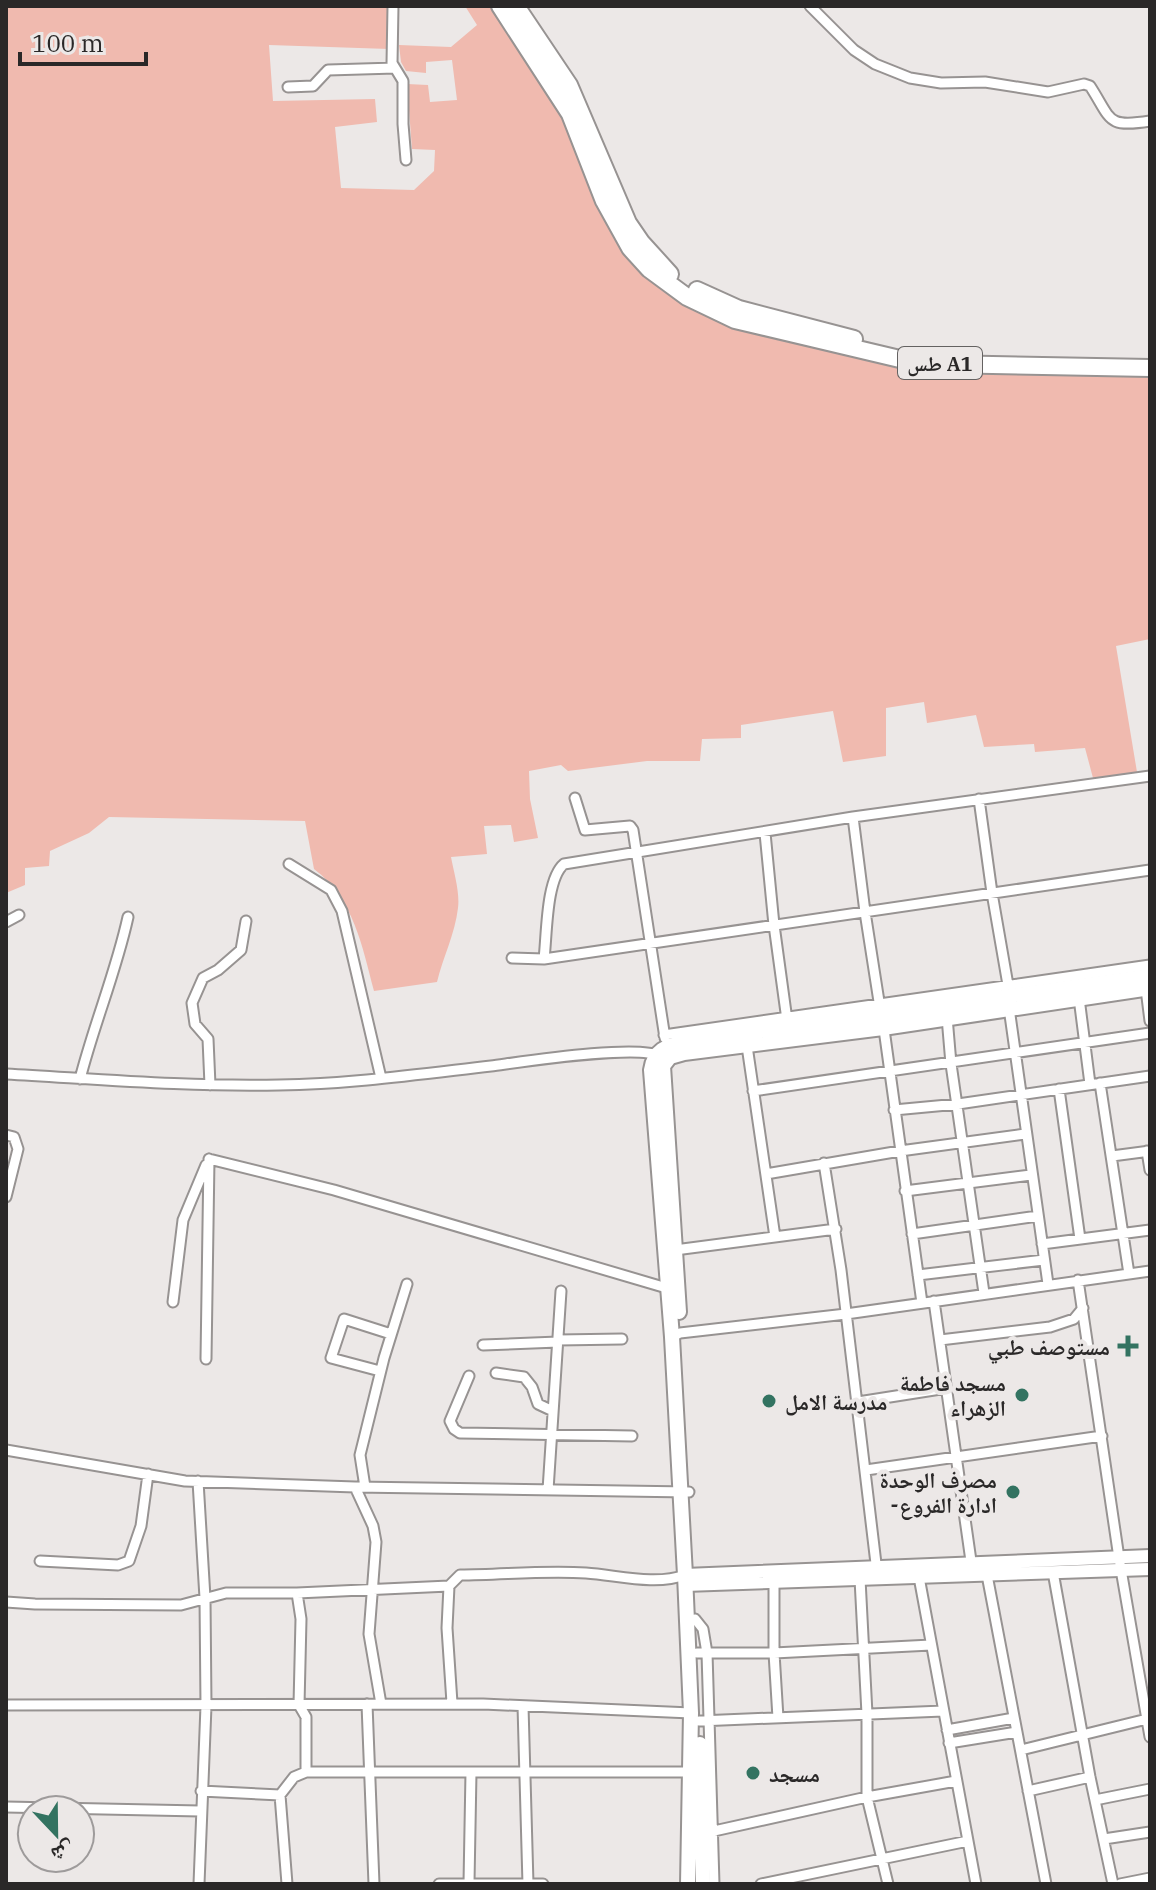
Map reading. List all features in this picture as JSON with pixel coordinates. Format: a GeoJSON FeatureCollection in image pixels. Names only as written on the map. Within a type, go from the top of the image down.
{"type":"FeatureCollection","features":[{"type":"Feature","properties":{"kind":"highway","name":"طس A1"},"geometry":{"type":"LineString","coordinates":[[500,6],[570,114],[604,201],[630,248],[667,284],[687,297],[735,320],[904,360],[941,364],[1150,368]]}},
{"type":"Feature","properties":{"kind":"highway","name":"طس A1"},"geometry":{"type":"LineString","coordinates":[[516,6],[569,85],[628,223],[659,263],[674,277],[695,289],[739,309],[906,350],[1150,357]]}},
{"type":"Feature","properties":{"kind":"main road"},"geometry":{"type":"LineString","coordinates":[[703,1884],[706,1833],[700,1718],[686,1579],[685,1493],[676,1335],[651,1070],[664,1051],[788,1023],[1149,984]]}},
{"type":"Feature","properties":{"kind":"main road"},"geometry":{"type":"LineString","coordinates":[[664,1051],[684,1053],[747,1046],[882,1015],[947,1017],[1079,998],[1149,984]]}},
{"type":"Feature","properties":{"kind":"main road"},"geometry":{"type":"LineString","coordinates":[[664,1051],[675,1250],[672,1290]]}},
{"type":"Feature","properties":{"kind":"main road"},"geometry":{"type":"LineString","coordinates":[[686,1579],[774,1582],[860,1579],[877,1572],[919,1577],[1053,1572],[1120,1564],[1150,1556]]}},
{"type":"Feature","properties":{"kind":"main road"},"geometry":{"type":"LineString","coordinates":[[686,1579],[877,1572],[971,1561],[1120,1564],[1150,1569]]}},
{"type":"Feature","properties":{"kind":"main road"},"geometry":{"type":"LineString","coordinates":[[686,1579],[702,1653],[700,1718],[690,1772],[688,1884]]}},
{"type":"Feature","properties":{"kind":"street"},"geometry":{"type":"LineString","coordinates":[[393,6],[392,53],[395,68],[403,81],[406,160]]}},
{"type":"Feature","properties":{"kind":"street"},"geometry":{"type":"LineString","coordinates":[[810,6],[854,50],[875,64],[910,78],[941,83],[985,82],[1048,92],[1084,84],[1090,86],[1115,123],[1129,125],[1150,121]]}},
{"type":"Feature","properties":{"kind":"street"},"geometry":{"type":"LineString","coordinates":[[288,87],[313,86],[328,70],[395,68]]}},
{"type":"Feature","properties":{"kind":"street"},"geometry":{"type":"LineString","coordinates":[[544,959],[552,883],[557,870],[564,864],[853,817],[1150,776]]}},
{"type":"Feature","properties":{"kind":"street"},"geometry":{"type":"LineString","coordinates":[[6,1074],[210,1085],[281,1085],[381,1078],[562,1057],[664,1051],[638,852],[630,826],[585,830],[575,798]]}},
{"type":"Feature","properties":{"kind":"street"},"geometry":{"type":"LineString","coordinates":[[979,799],[1008,985]]}},
{"type":"Feature","properties":{"kind":"street"},"geometry":{"type":"LineString","coordinates":[[853,817],[922,1303]]}},
{"type":"Feature","properties":{"kind":"street"},"geometry":{"type":"LineString","coordinates":[[765,833],[788,1023]]}},
{"type":"Feature","properties":{"kind":"street"},"geometry":{"type":"LineString","coordinates":[[289,864],[331,890],[342,911],[381,1078]]}},
{"type":"Feature","properties":{"kind":"street"},"geometry":{"type":"LineString","coordinates":[[512,958],[544,959],[1150,870]]}},
{"type":"Feature","properties":{"kind":"street"},"geometry":{"type":"LineString","coordinates":[[6,922],[19,915]]}},
{"type":"Feature","properties":{"kind":"street"},"geometry":{"type":"LineString","coordinates":[[80,1079],[128,917]]}},
{"type":"Feature","properties":{"kind":"street"},"geometry":{"type":"LineString","coordinates":[[210,1085],[210,1047],[205,1033],[195,1024],[192,1003],[203,978],[218,970],[241,950],[246,921]]}},
{"type":"Feature","properties":{"kind":"street"},"geometry":{"type":"LineString","coordinates":[[882,1015],[1008,985],[1150,965]]}},
{"type":"Feature","properties":{"kind":"street"},"geometry":{"type":"LineString","coordinates":[[1149,984],[1150,1021]]}},
{"type":"Feature","properties":{"kind":"street"},"geometry":{"type":"LineString","coordinates":[[1079,998],[1085,1043],[1112,1156],[1129,1274]]}},
{"type":"Feature","properties":{"kind":"street"},"geometry":{"type":"LineString","coordinates":[[1009,1008],[1048,1284]]}},
{"type":"Feature","properties":{"kind":"street"},"geometry":{"type":"LineString","coordinates":[[947,1017],[984,1293]]}},
{"type":"Feature","properties":{"kind":"street"},"geometry":{"type":"LineString","coordinates":[[753,1091],[1150,1033]]}},
{"type":"Feature","properties":{"kind":"street"},"geometry":{"type":"LineString","coordinates":[[747,1046],[775,1237]]}},
{"type":"Feature","properties":{"kind":"street"},"geometry":{"type":"LineString","coordinates":[[894,1110],[958,1104],[1150,1076]]}},
{"type":"Feature","properties":{"kind":"street"},"geometry":{"type":"LineString","coordinates":[[1059,1089],[1080,1239]]}},
{"type":"Feature","properties":{"kind":"street"},"geometry":{"type":"LineString","coordinates":[[766,1174],[1025,1134]]}},
{"type":"Feature","properties":{"kind":"street"},"geometry":{"type":"LineString","coordinates":[[6,1135],[14,1137],[18,1149],[7,1192]]}},
{"type":"Feature","properties":{"kind":"street"},"geometry":{"type":"LineString","coordinates":[[1112,1156],[1148,1151],[1150,1170]]}},
{"type":"Feature","properties":{"kind":"street"},"geometry":{"type":"LineString","coordinates":[[209,1159],[334,1190],[672,1290]]}},
{"type":"Feature","properties":{"kind":"street"},"geometry":{"type":"LineString","coordinates":[[173,1302],[183,1220],[209,1159]]}},
{"type":"Feature","properties":{"kind":"street"},"geometry":{"type":"LineString","coordinates":[[206,1359],[209,1159]]}},
{"type":"Feature","properties":{"kind":"street"},"geometry":{"type":"LineString","coordinates":[[824,1163],[836,1229],[877,1572]]}},
{"type":"Feature","properties":{"kind":"street"},"geometry":{"type":"LineString","coordinates":[[905,1191],[1031,1175]]}},
{"type":"Feature","properties":{"kind":"street"},"geometry":{"type":"LineString","coordinates":[[912,1234],[1038,1216]]}},
{"type":"Feature","properties":{"kind":"street"},"geometry":{"type":"LineString","coordinates":[[675,1250],[836,1229]]}},
{"type":"Feature","properties":{"kind":"street"},"geometry":{"type":"LineString","coordinates":[[1042,1244],[1150,1230]]}},
{"type":"Feature","properties":{"kind":"street"},"geometry":{"type":"LineString","coordinates":[[918,1275],[1044,1260]]}},
{"type":"Feature","properties":{"kind":"street"},"geometry":{"type":"LineString","coordinates":[[676,1335],[1150,1271]]}},
{"type":"Feature","properties":{"kind":"street"},"geometry":{"type":"LineString","coordinates":[[1021,1750],[1084,1734],[1149,1729],[1120,1564],[1078,1280]]}},
{"type":"Feature","properties":{"kind":"street"},"geometry":{"type":"LineString","coordinates":[[381,1704],[369,1634],[374,1588],[374,1533],[360,1487],[360,1455],[380,1371],[407,1284]]}},
{"type":"Feature","properties":{"kind":"street"},"geometry":{"type":"LineString","coordinates":[[548,1490],[561,1291]]}},
{"type":"Feature","properties":{"kind":"street"},"geometry":{"type":"LineString","coordinates":[[934,1301],[971,1561]]}},
{"type":"Feature","properties":{"kind":"street"},"geometry":{"type":"LineString","coordinates":[[940,1340],[1050,1327],[1074,1319],[1083,1308]]}},
{"type":"Feature","properties":{"kind":"street"},"geometry":{"type":"LineString","coordinates":[[380,1371],[331,1358],[344,1319],[391,1334]]}},
{"type":"Feature","properties":{"kind":"street"},"geometry":{"type":"LineString","coordinates":[[483,1345],[622,1339]]}},
{"type":"Feature","properties":{"kind":"street"},"geometry":{"type":"LineString","coordinates":[[496,1373],[524,1377],[532,1387],[538,1404],[553,1411]]}},
{"type":"Feature","properties":{"kind":"street"},"geometry":{"type":"LineString","coordinates":[[469,1376],[450,1421],[460,1433],[632,1436]]}},
{"type":"Feature","properties":{"kind":"street"},"geometry":{"type":"LineString","coordinates":[[858,1402],[947,1388]]}},
{"type":"Feature","properties":{"kind":"street"},"geometry":{"type":"LineString","coordinates":[[866,1470],[1102,1436]]}},
{"type":"Feature","properties":{"kind":"street"},"geometry":{"type":"LineString","coordinates":[[6,1450],[198,1481],[685,1493]]}},
{"type":"Feature","properties":{"kind":"street"},"geometry":{"type":"LineString","coordinates":[[40,1561],[118,1565],[129,1561],[141,1526],[148,1474]]}},
{"type":"Feature","properties":{"kind":"street"},"geometry":{"type":"LineString","coordinates":[[198,1481],[205,1598],[206,1706],[199,1884]]}},
{"type":"Feature","properties":{"kind":"street"},"geometry":{"type":"LineString","coordinates":[[1053,1572],[1113,1884]]}},
{"type":"Feature","properties":{"kind":"street"},"geometry":{"type":"LineString","coordinates":[[452,1703],[447,1628],[449,1586],[460,1575],[584,1573],[617,1578],[686,1579]]}},
{"type":"Feature","properties":{"kind":"street"},"geometry":{"type":"LineString","coordinates":[[987,1575],[1046,1884]]}},
{"type":"Feature","properties":{"kind":"street"},"geometry":{"type":"LineString","coordinates":[[919,1577],[976,1884]]}},
{"type":"Feature","properties":{"kind":"street"},"geometry":{"type":"LineString","coordinates":[[860,1579],[867,1714],[867,1797],[888,1884]]}},
{"type":"Feature","properties":{"kind":"street"},"geometry":{"type":"LineString","coordinates":[[774,1582],[778,1718]]}},
{"type":"Feature","properties":{"kind":"street"},"geometry":{"type":"LineString","coordinates":[[6,1602],[181,1605],[226,1593],[449,1586]]}},
{"type":"Feature","properties":{"kind":"street"},"geometry":{"type":"LineString","coordinates":[[297,1593],[301,1606],[299,1705],[306,1717],[306,1772]]}},
{"type":"Feature","properties":{"kind":"street"},"geometry":{"type":"LineString","coordinates":[[702,1653],[774,1653],[931,1645]]}},
{"type":"Feature","properties":{"kind":"street"},"geometry":{"type":"LineString","coordinates":[[6,1705],[452,1703],[700,1718],[943,1711]]}},
{"type":"Feature","properties":{"kind":"street"},"geometry":{"type":"LineString","coordinates":[[367,1704],[374,1884]]}},
{"type":"Feature","properties":{"kind":"street"},"geometry":{"type":"LineString","coordinates":[[523,1706],[528,1884]]}},
{"type":"Feature","properties":{"kind":"street"},"geometry":{"type":"LineString","coordinates":[[947,1730],[1014,1718]]}},
{"type":"Feature","properties":{"kind":"street"},"geometry":{"type":"LineString","coordinates":[[949,1743],[1017,1732]]}},
{"type":"Feature","properties":{"kind":"street"},"geometry":{"type":"LineString","coordinates":[[287,1884],[280,1795],[294,1777],[306,1772],[690,1772]]}},
{"type":"Feature","properties":{"kind":"street"},"geometry":{"type":"LineString","coordinates":[[469,1883],[471,1772]]}},
{"type":"Feature","properties":{"kind":"street"},"geometry":{"type":"LineString","coordinates":[[1028,1791],[1090,1777]]}},
{"type":"Feature","properties":{"kind":"street"},"geometry":{"type":"LineString","coordinates":[[714,1884],[706,1833],[867,1797],[956,1781]]}},
{"type":"Feature","properties":{"kind":"street"},"geometry":{"type":"LineString","coordinates":[[1095,1800],[1150,1789]]}},
{"type":"Feature","properties":{"kind":"street"},"geometry":{"type":"LineString","coordinates":[[201,1791],[280,1795]]}},
{"type":"Feature","properties":{"kind":"street"},"geometry":{"type":"LineString","coordinates":[[6,1807],[200,1811]]}},
{"type":"Feature","properties":{"kind":"street"},"geometry":{"type":"LineString","coordinates":[[1104,1839],[1150,1832]]}},
{"type":"Feature","properties":{"kind":"street"},"geometry":{"type":"LineString","coordinates":[[761,1884],[968,1841]]}},
{"type":"Feature","properties":{"kind":"street"},"geometry":{"type":"LineString","coordinates":[[822,1873],[825,1884]]}},
{"type":"Feature","properties":{"kind":"street"},"geometry":{"type":"LineString","coordinates":[[1120,1884],[1150,1878]]}},
{"type":"Feature","properties":{"kind":"street"},"geometry":{"type":"LineString","coordinates":[[439,1884],[543,1884]]}},
{"type":"Feature","properties":{"kind":"shaded area"},"geometry":{"type":"Polygon","coordinates":[[[6,6],[390,6],[389,49],[269,45],[273,101],[375,99],[377,122],[335,127],[341,188],[414,190],[434,171],[435,150],[412,149],[407,84],[428,85],[430,102],[457,100],[452,60],[426,62],[426,73],[406,71],[401,62],[399,45],[451,47],[477,25],[465,6],[490,6],[526,62],[554,95],[633,261],[661,290],[692,310],[723,322],[867,355],[1150,371],[1150,639],[1116,646],[1137,772],[1093,778],[1085,748],[1035,752],[1034,744],[984,747],[976,715],[927,723],[924,702],[886,708],[886,756],[843,762],[833,711],[741,725],[741,738],[702,739],[700,761],[647,761],[568,771],[561,765],[529,771],[530,799],[538,838],[514,842],[511,825],[484,826],[487,854],[451,857],[458,908],[437,982],[374,991],[347,909],[339,894],[314,869],[305,821],[109,817],[89,833],[50,851],[49,866],[25,868],[25,885],[6,893],[6,6]]]}},
{"type":"Feature","properties":{"kind":"place","name":"مستوصف طبي"},"geometry":{"type":"Point","coordinates":[1128,1346]}},
{"type":"Feature","properties":{"kind":"place","name":"مسجد فاطمة الزهراء"},"geometry":{"type":"Point","coordinates":[1022,1395]}},
{"type":"Feature","properties":{"kind":"place","name":"مدرسة الامل"},"geometry":{"type":"Point","coordinates":[769,1401]}},
{"type":"Feature","properties":{"kind":"place","name":"مصرف الوحدة -ادارة الفروع"},"geometry":{"type":"Point","coordinates":[1013,1492]}},
{"type":"Feature","properties":{"kind":"place","name":"مسجد"},"geometry":{"type":"Point","coordinates":[753,1773]}}]}
